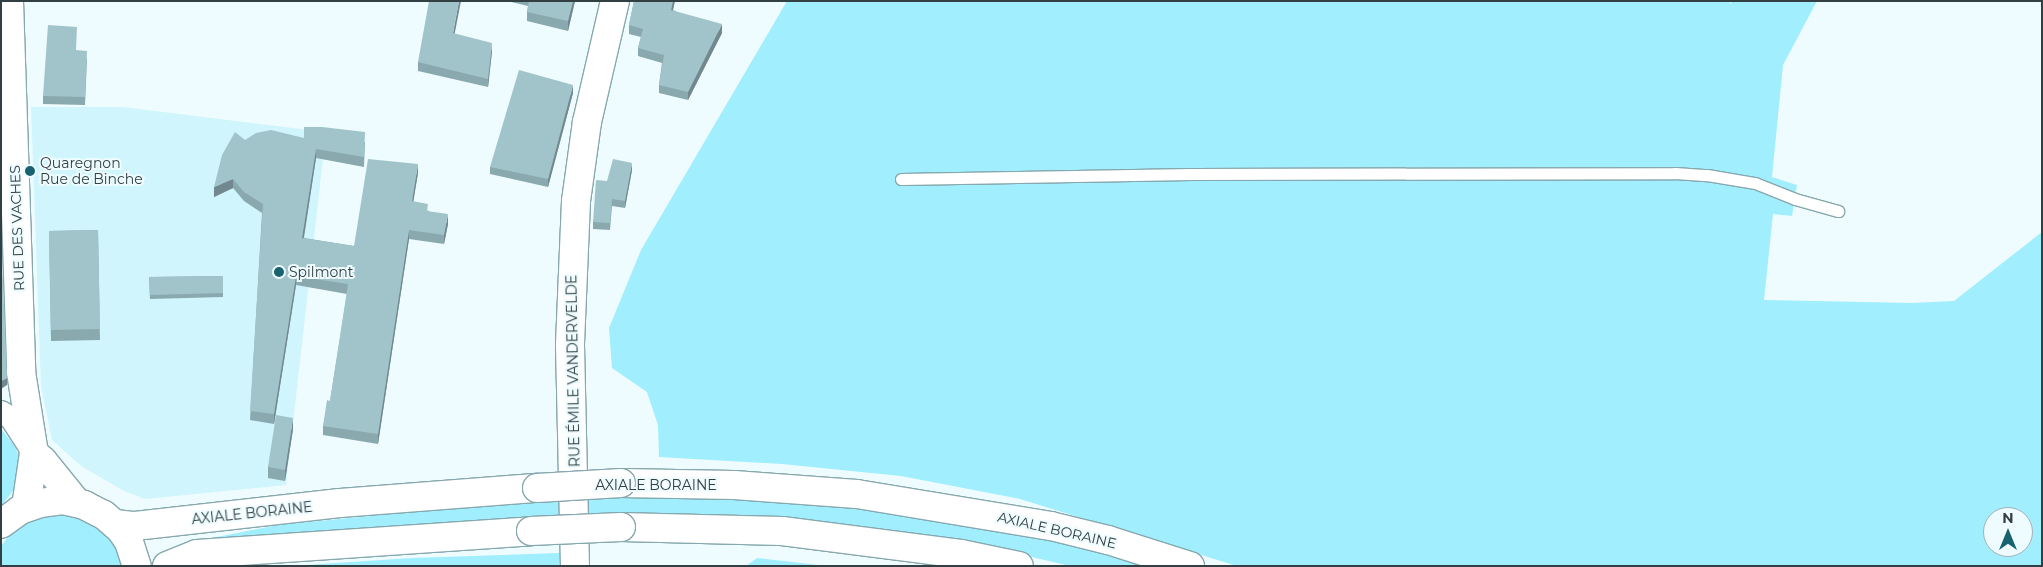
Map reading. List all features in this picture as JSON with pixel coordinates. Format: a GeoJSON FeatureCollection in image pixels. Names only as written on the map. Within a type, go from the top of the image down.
{"type":"FeatureCollection","features":[{"type":"Feature","properties":{"kind":"main road","name":"RUE DES VACHES"},"geometry":{"type":"LineString","coordinates":[[9,1],[21,372],[34,453],[26,507]]}},
{"type":"Feature","properties":{"kind":"main road","name":"RUE ÉMILE VANDERVELDE"},"geometry":{"type":"LineString","coordinates":[[575,566],[570,344],[576,201],[587,122],[615,1]]}},
{"type":"Feature","properties":{"kind":"main road"},"geometry":{"type":"LineString","coordinates":[[34,453],[77,502]]}},
{"type":"Feature","properties":{"kind":"main road","name":"AXIALE BORAINE"},"geometry":{"type":"LineString","coordinates":[[116,524],[135,526],[340,503],[537,488],[621,483],[734,485],[857,494],[1051,526],[1108,540],[1190,566]]}},
{"type":"Feature","properties":{"kind":"main road"},"geometry":{"type":"LineString","coordinates":[[1,524],[26,507],[48,501],[77,502],[98,511],[116,524],[129,542],[137,566]]}},
{"type":"Feature","properties":{"kind":"main road"},"geometry":{"type":"LineString","coordinates":[[167,566],[197,554],[531,530],[621,527],[685,527],[782,531],[961,554],[1019,566]]}},
{"type":"Feature","properties":{"kind":"street"},"geometry":{"type":"LineString","coordinates":[[1,412],[10,418],[34,453]]}},
{"type":"Feature","properties":{"kind":"lane"},"geometry":{"type":"LineString","coordinates":[[901,179],[1191,174],[1675,173],[1707,175],[1755,184],[1795,199],[1838,211]]}},
{"type":"Feature","properties":{"kind":"shaded area"},"geometry":{"type":"Polygon","coordinates":[[[787,1],[1730,1],[1730,4],[1732,1],[1817,1],[1783,65],[1772,177],[1797,185],[1792,216],[1773,214],[1764,300],[1911,303],[1954,301],[2042,232],[2042,566],[1237,566],[1020,499],[901,476],[782,464],[659,457],[658,425],[647,392],[612,368],[609,328],[641,250],[787,1]]]}},
{"type":"Feature","properties":{"kind":"shaded area"},"geometry":{"type":"Polygon","coordinates":[[[31,107],[123,107],[326,132],[286,485],[145,499],[124,491],[81,466],[52,440],[41,386],[31,107]]]}},
{"type":"Feature","properties":{"kind":"shaded area"},"geometry":{"type":"Polygon","coordinates":[[[1,429],[15,446],[22,466],[17,486],[1,506],[1,429]]]}},
{"type":"Feature","properties":{"kind":"shaded area"},"geometry":{"type":"Polygon","coordinates":[[[650,494],[868,506],[987,526],[1092,549],[1150,566],[1070,566],[986,546],[863,526],[749,515],[601,514],[256,541],[212,538],[278,525],[545,499],[650,494]]]}},
{"type":"Feature","properties":{"kind":"shaded area"},"geometry":{"type":"Polygon","coordinates":[[[44,515],[74,515],[91,522],[106,534],[117,548],[124,566],[1,566],[1,546],[11,533],[26,522],[44,515]]]}},
{"type":"Feature","properties":{"kind":"shaded area"},"geometry":{"type":"Polygon","coordinates":[[[560,553],[560,566],[290,566],[412,558],[560,553]]]}},
{"type":"Feature","properties":{"kind":"shaded area"},"geometry":{"type":"Polygon","coordinates":[[[757,558],[827,566],[746,566],[757,558]]]}},
{"type":"Feature","properties":{"kind":"building"},"geometry":{"type":"Polygon","coordinates":[[[429,1],[459,1],[453,33],[492,43],[488,79],[418,62],[429,1]]]}},
{"type":"Feature","properties":{"kind":"building"},"geometry":{"type":"Polygon","coordinates":[[[529,1],[573,1],[568,21],[527,12],[529,1]]]}},
{"type":"Feature","properties":{"kind":"building"},"geometry":{"type":"Polygon","coordinates":[[[634,1],[673,1],[671,10],[722,24],[688,92],[659,85],[664,55],[638,48],[643,29],[629,25],[634,1]]]}},
{"type":"Feature","properties":{"kind":"building"},"geometry":{"type":"Polygon","coordinates":[[[48,25],[77,27],[76,50],[87,51],[85,97],[43,96],[48,25]]]}},
{"type":"Feature","properties":{"kind":"building"},"geometry":{"type":"Polygon","coordinates":[[[519,70],[573,85],[548,179],[490,167],[519,70]]]}},
{"type":"Feature","properties":{"kind":"building"},"geometry":{"type":"Polygon","coordinates":[[[304,127],[365,132],[364,157],[316,149],[302,238],[354,246],[368,159],[418,164],[412,201],[428,204],[427,211],[448,214],[444,235],[409,230],[378,434],[323,426],[327,400],[330,401],[348,284],[296,276],[274,414],[250,411],[263,204],[244,192],[233,179],[214,187],[222,155],[235,132],[245,140],[256,133],[271,130],[304,138],[304,127]]]}},
{"type":"Feature","properties":{"kind":"building"},"geometry":{"type":"Polygon","coordinates":[[[613,159],[632,163],[625,201],[612,199],[610,223],[593,222],[596,180],[607,181],[613,159]]]}},
{"type":"Feature","properties":{"kind":"building"},"geometry":{"type":"Polygon","coordinates":[[[98,230],[100,329],[51,330],[49,231],[98,230]]]}},
{"type":"Feature","properties":{"kind":"building"},"geometry":{"type":"Polygon","coordinates":[[[1,258],[7,378],[1,381],[1,258]]]}},
{"type":"Feature","properties":{"kind":"building"},"geometry":{"type":"Polygon","coordinates":[[[223,276],[223,293],[150,295],[149,277],[223,276]]]}},
{"type":"Feature","properties":{"kind":"building"},"geometry":{"type":"Polygon","coordinates":[[[276,415],[293,418],[285,470],[268,467],[276,415]]]}},
{"type":"Feature","properties":{"kind":"place","name":"Quaregnon Rue de Binche"},"geometry":{"type":"Point","coordinates":[30,171]}},
{"type":"Feature","properties":{"kind":"place","name":"Spilmont"},"geometry":{"type":"Point","coordinates":[279,272]}}]}
